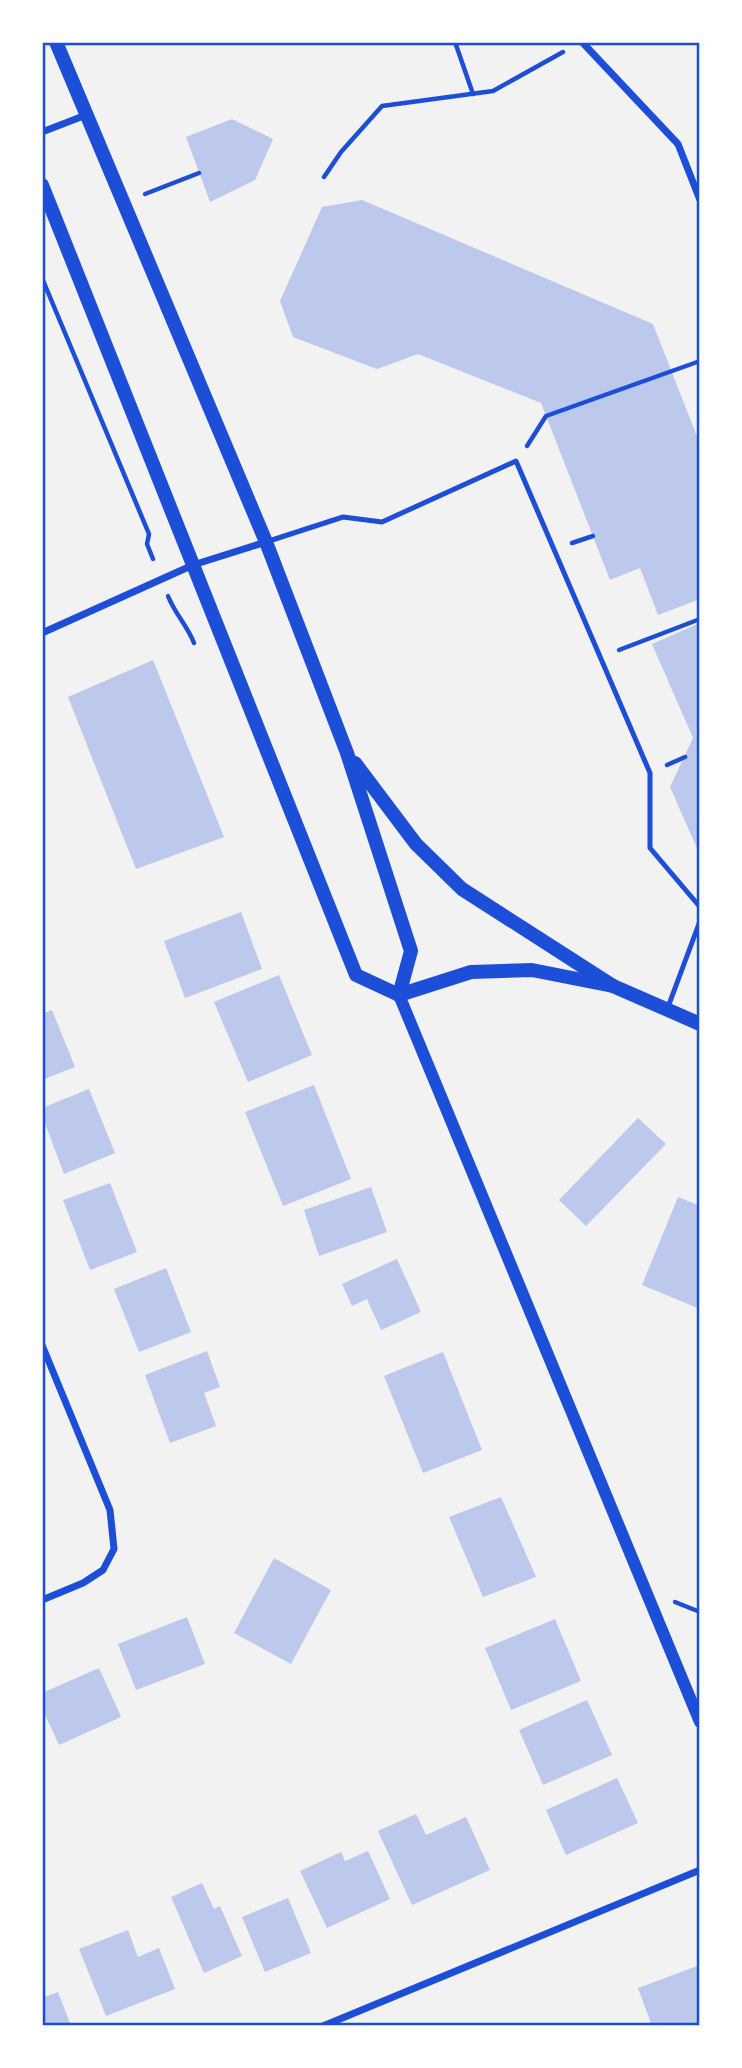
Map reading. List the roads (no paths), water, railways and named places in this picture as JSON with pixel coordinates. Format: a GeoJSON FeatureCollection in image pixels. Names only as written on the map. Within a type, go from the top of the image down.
{"type":"FeatureCollection","features":[{"type":"Feature","properties":{"kind":"main road"},"geometry":{"type":"LineString","coordinates":[[56,42],[266,542],[347,753],[411,951],[399,995]]}},
{"type":"Feature","properties":{"kind":"main road"},"geometry":{"type":"LineString","coordinates":[[42,185],[356,975],[399,995],[471,972],[532,970],[613,986]]}},
{"type":"Feature","properties":{"kind":"main road"},"geometry":{"type":"LineString","coordinates":[[347,753],[416,844],[462,890],[613,986],[700,1024]]}},
{"type":"Feature","properties":{"kind":"street"},"geometry":{"type":"LineString","coordinates":[[582,42],[678,144],[700,200]]}},
{"type":"Feature","properties":{"kind":"street"},"geometry":{"type":"LineString","coordinates":[[42,132],[86,115]]}},
{"type":"Feature","properties":{"kind":"street"},"geometry":{"type":"LineString","coordinates":[[42,633],[193,565],[266,542]]}},
{"type":"Feature","properties":{"kind":"street"},"geometry":{"type":"LineString","coordinates":[[399,995],[700,1722]]}},
{"type":"Feature","properties":{"kind":"street"},"geometry":{"type":"LineString","coordinates":[[42,1345],[110,1510],[114,1549],[103,1570],[83,1583],[42,1600]]}},
{"type":"Feature","properties":{"kind":"street"},"geometry":{"type":"LineString","coordinates":[[323,2026],[700,1870]]}},
{"type":"Feature","properties":{"kind":"lane"},"geometry":{"type":"LineString","coordinates":[[266,542],[343,517],[382,522],[425,505],[516,461],[650,773],[650,848],[700,907]]}},
{"type":"Feature","properties":{"kind":"lane"},"geometry":{"type":"LineString","coordinates":[[667,1010],[700,921]]}}]}
